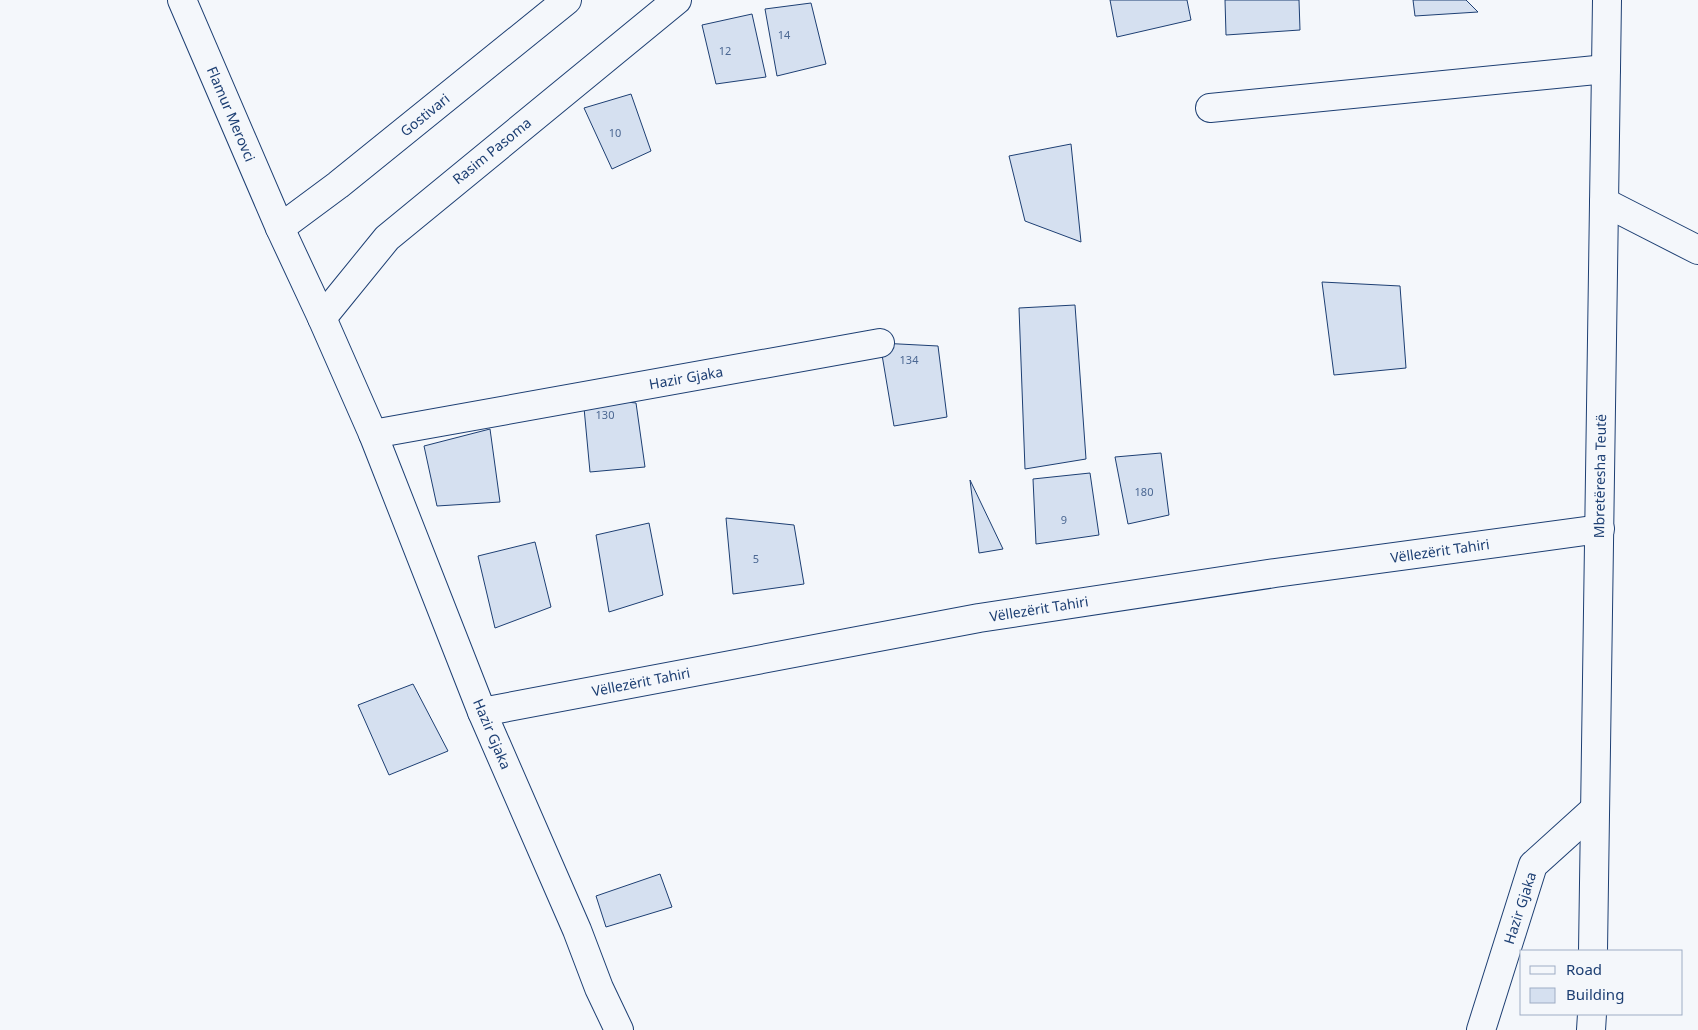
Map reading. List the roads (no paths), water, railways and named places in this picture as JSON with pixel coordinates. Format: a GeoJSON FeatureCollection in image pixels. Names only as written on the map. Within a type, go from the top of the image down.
{"type":"FeatureCollection","features":[{"type":"Feature","properties":{"kind":"street","name":"Flamur Merovci"},"geometry":{"type":"LineString","coordinates":[[182,0],[280,228]]}},
{"type":"Feature","properties":{"kind":"street","name":"Gostivari"},"geometry":{"type":"LineString","coordinates":[[280,228],[338,185],[567,0]]}},
{"type":"Feature","properties":{"kind":"street","name":"Rasim Pasoma"},"geometry":{"type":"LineString","coordinates":[[322,318],[387,238],[677,0]]}},
{"type":"Feature","properties":{"kind":"street","name":"Mbretëresha Teutë"},"geometry":{"type":"LineString","coordinates":[[1593,950],[1608,0]]}},
{"type":"Feature","properties":{"kind":"street"},"geometry":{"type":"LineString","coordinates":[[1210,108],[1606,69]]}},
{"type":"Feature","properties":{"kind":"street"},"geometry":{"type":"LineString","coordinates":[[1604,202],[1698,250]]}},
{"type":"Feature","properties":{"kind":"street","name":"Hazir Gjaka"},"geometry":{"type":"LineString","coordinates":[[280,228],[373,434],[482,712],[577,930],[599,988],[619,1030]]}},
{"type":"Feature","properties":{"kind":"street","name":"Hazir Gjaka"},"geometry":{"type":"LineString","coordinates":[[373,434],[880,343]]}},
{"type":"Feature","properties":{"kind":"street","name":"Vëllezërit Tahiri"},"geometry":{"type":"LineString","coordinates":[[482,712],[979,618],[1275,573],[1600,528]]}},
{"type":"Feature","properties":{"kind":"street","name":"Hazir Gjaka"},"geometry":{"type":"LineString","coordinates":[[1481,1030],[1533,865],[1595,809]]}},
{"type":"Feature","properties":{"kind":"street"},"geometry":{"type":"LineString","coordinates":[[1592,1015],[1592,1030]]}}]}
